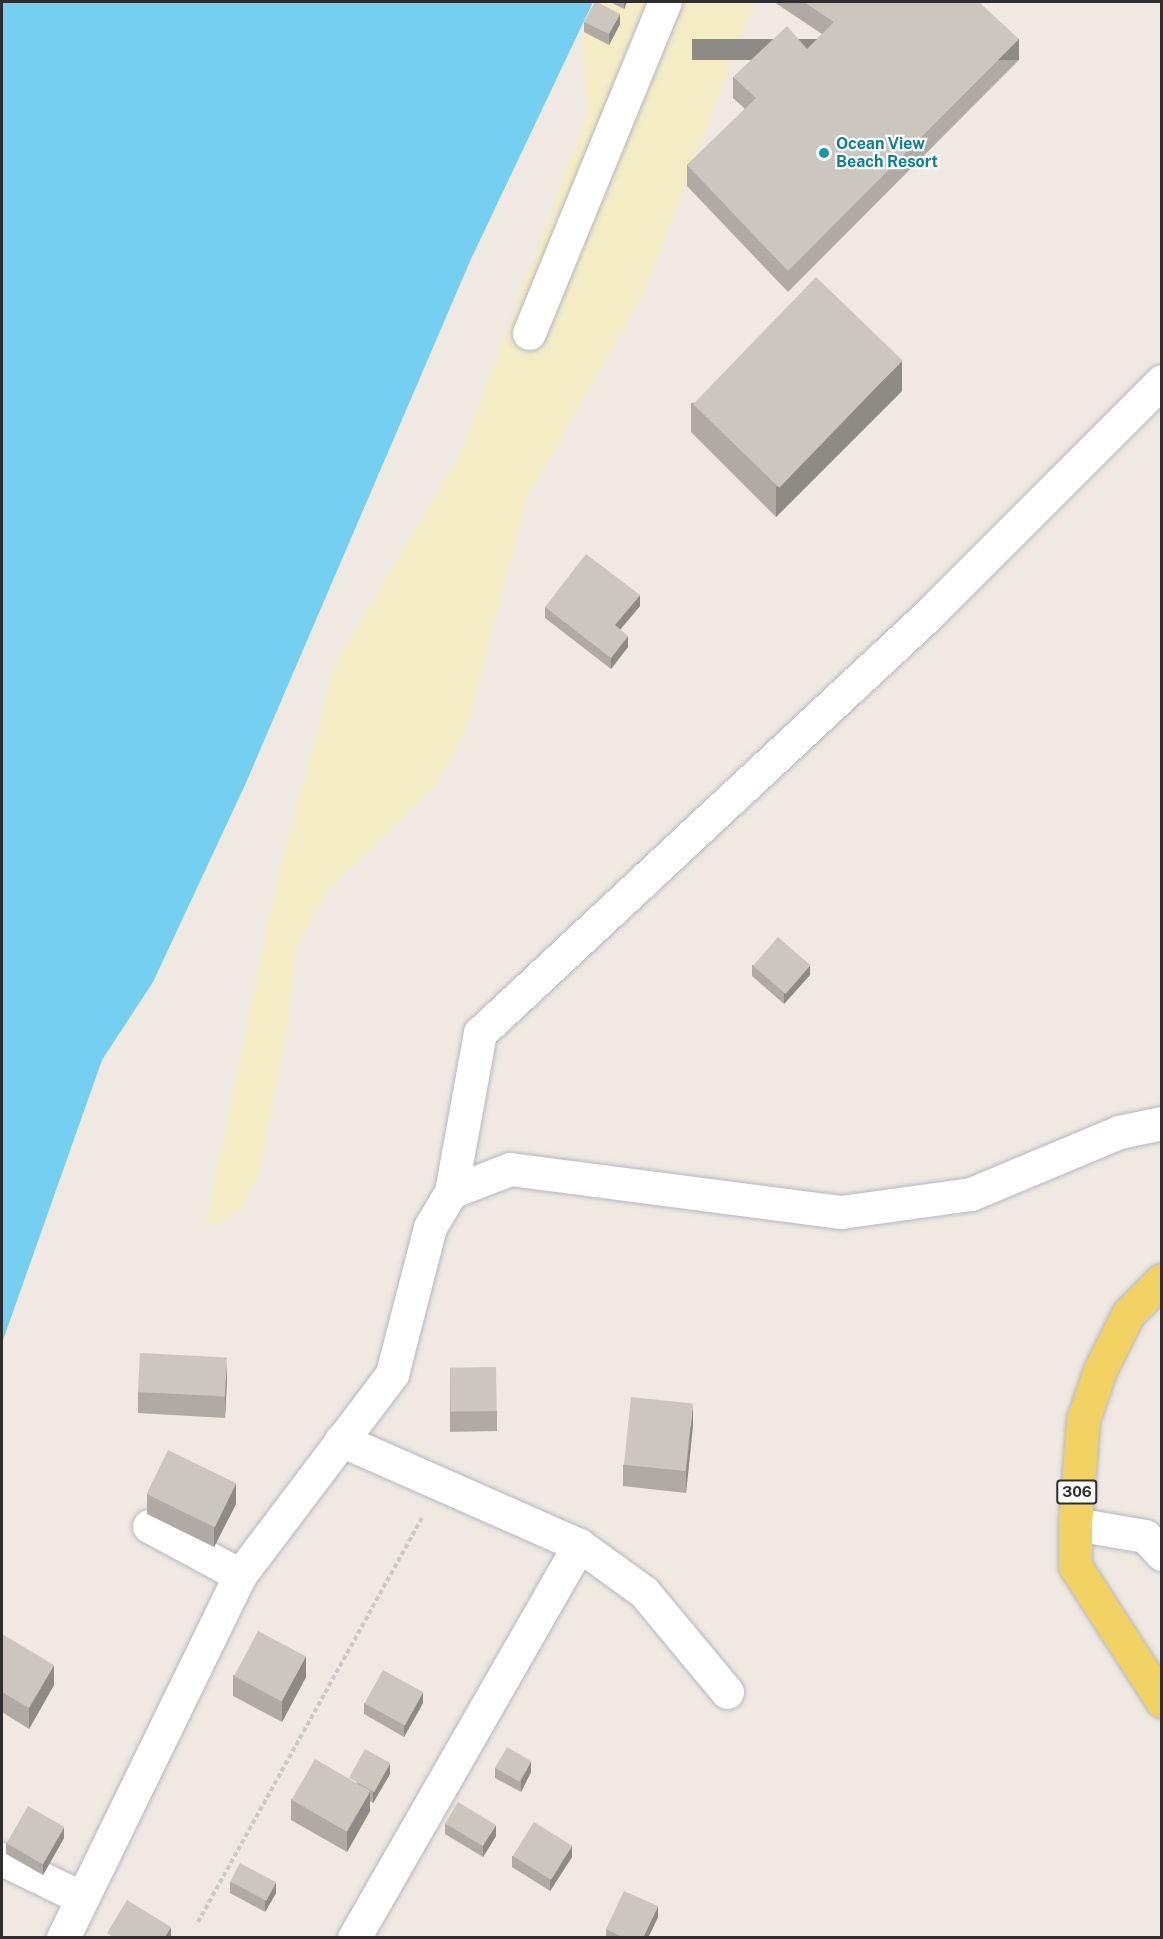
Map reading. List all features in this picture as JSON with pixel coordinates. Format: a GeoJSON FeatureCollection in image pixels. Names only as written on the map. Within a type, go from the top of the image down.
{"type":"FeatureCollection","features":[{"type":"Feature","properties":{"kind":"main road","name":"306"},"geometry":{"type":"LineString","coordinates":[[1161,1281],[1128,1314],[1100,1370],[1083,1420],[1075,1524],[1075,1566],[1161,1701]]}},
{"type":"Feature","properties":{"kind":"street"},"geometry":{"type":"LineString","coordinates":[[529,333],[666,2]]}},
{"type":"Feature","properties":{"kind":"street"},"geometry":{"type":"LineString","coordinates":[[63,1938],[240,1575],[392,1374],[430,1227],[451,1192],[480,1033],[927,616],[1161,381]]}},
{"type":"Feature","properties":{"kind":"street"},"geometry":{"type":"LineString","coordinates":[[451,1192],[510,1169],[841,1212],[971,1194],[1119,1132],[1161,1124]]}},
{"type":"Feature","properties":{"kind":"street"},"geometry":{"type":"LineString","coordinates":[[341,1440],[579,1545],[644,1592],[727,1692]]}},
{"type":"Feature","properties":{"kind":"street"},"geometry":{"type":"LineString","coordinates":[[1075,1524],[1145,1536],[1161,1554]]}},
{"type":"Feature","properties":{"kind":"street"},"geometry":{"type":"LineString","coordinates":[[149,1526],[240,1575]]}},
{"type":"Feature","properties":{"kind":"street"},"geometry":{"type":"LineString","coordinates":[[354,1938],[579,1545]]}},
{"type":"Feature","properties":{"kind":"street"},"geometry":{"type":"LineString","coordinates":[[2,1859],[82,1898]]}},
{"type":"Feature","properties":{"kind":"path"},"geometry":{"type":"LineString","coordinates":[[198,1922],[441,1483]]}},
{"type":"Feature","properties":{"kind":"sand"},"geometry":{"type":"Polygon","coordinates":[[[602,2],[754,2],[645,291],[527,497],[465,732],[436,785],[328,890],[295,950],[288,1024],[258,1178],[242,1208],[217,1225],[206,1222],[277,881],[335,664],[461,452],[588,112],[583,42],[602,2]]]}},
{"type":"Feature","properties":{"kind":"water"},"geometry":{"type":"Polygon","coordinates":[[[2,2],[593,2],[471,259],[245,785],[153,982],[102,1060],[2,1343],[2,2]]]}},
{"type":"Feature","properties":{"kind":"building"},"geometry":{"type":"Polygon","coordinates":[[[595,2],[620,14],[609,34],[584,22],[595,2]]]}},
{"type":"Feature","properties":{"kind":"building","name":"Ocean View Beach Resort"},"geometry":{"type":"Polygon","coordinates":[[[804,2],[979,2],[1019,39],[788,271],[687,165],[756,98],[733,77],[787,26],[807,49],[834,22],[804,2]]]}},
{"type":"Feature","properties":{"kind":"building"},"geometry":{"type":"Polygon","coordinates":[[[816,277],[902,360],[779,488],[693,404],[816,277]]]}},
{"type":"Feature","properties":{"kind":"building"},"geometry":{"type":"Polygon","coordinates":[[[586,554],[640,595],[615,625],[628,636],[611,658],[545,607],[586,554]]]}},
{"type":"Feature","properties":{"kind":"building"},"geometry":{"type":"Polygon","coordinates":[[[778,937],[810,965],[786,994],[753,966],[778,937]]]}},
{"type":"Feature","properties":{"kind":"building"},"geometry":{"type":"Polygon","coordinates":[[[140,1353],[227,1358],[225,1396],[138,1392],[140,1353]]]}},
{"type":"Feature","properties":{"kind":"building"},"geometry":{"type":"Polygon","coordinates":[[[496,1367],[497,1411],[451,1412],[450,1368],[496,1367]]]}},
{"type":"Feature","properties":{"kind":"building"},"geometry":{"type":"Polygon","coordinates":[[[631,1397],[693,1403],[686,1471],[624,1465],[631,1397]]]}},
{"type":"Feature","properties":{"kind":"building"},"geometry":{"type":"Polygon","coordinates":[[[168,1450],[236,1483],[215,1527],[147,1494],[168,1450]]]}},
{"type":"Feature","properties":{"kind":"building"},"geometry":{"type":"Polygon","coordinates":[[[258,1631],[306,1656],[282,1701],[234,1676],[258,1631]]]}},
{"type":"Feature","properties":{"kind":"building"},"geometry":{"type":"Polygon","coordinates":[[[2,1634],[54,1665],[29,1708],[2,1692],[2,1634]]]}},
{"type":"Feature","properties":{"kind":"building"},"geometry":{"type":"Polygon","coordinates":[[[383,1670],[423,1692],[405,1726],[365,1703],[383,1670]]]}},
{"type":"Feature","properties":{"kind":"building"},"geometry":{"type":"Polygon","coordinates":[[[507,1747],[531,1761],[519,1782],[495,1768],[507,1747]]]}},
{"type":"Feature","properties":{"kind":"building"},"geometry":{"type":"Polygon","coordinates":[[[365,1749],[390,1763],[374,1792],[349,1778],[365,1749]]]}},
{"type":"Feature","properties":{"kind":"building"},"geometry":{"type":"Polygon","coordinates":[[[315,1759],[370,1791],[347,1832],[292,1800],[315,1759]]]}},
{"type":"Feature","properties":{"kind":"building"},"geometry":{"type":"Polygon","coordinates":[[[458,1802],[496,1825],[483,1846],[445,1823],[458,1802]]]}},
{"type":"Feature","properties":{"kind":"building"},"geometry":{"type":"Polygon","coordinates":[[[28,1806],[64,1827],[43,1864],[6,1843],[28,1806]]]}},
{"type":"Feature","properties":{"kind":"building"},"geometry":{"type":"Polygon","coordinates":[[[534,1822],[572,1846],[551,1880],[513,1856],[534,1822]]]}},
{"type":"Feature","properties":{"kind":"building"},"geometry":{"type":"Polygon","coordinates":[[[240,1863],[276,1882],[266,1901],[230,1882],[240,1863]]]}},
{"type":"Feature","properties":{"kind":"building"},"geometry":{"type":"Polygon","coordinates":[[[624,1891],[658,1906],[643,1938],[624,1938],[606,1929],[624,1891]]]}},
{"type":"Feature","properties":{"kind":"building"},"geometry":{"type":"Polygon","coordinates":[[[127,1900],[171,1927],[164,1938],[114,1938],[107,1933],[127,1900]]]}},
{"type":"Feature","properties":{"kind":"place","name":"Ocean View Beach Resort"},"geometry":{"type":"Point","coordinates":[824,153]}}]}
